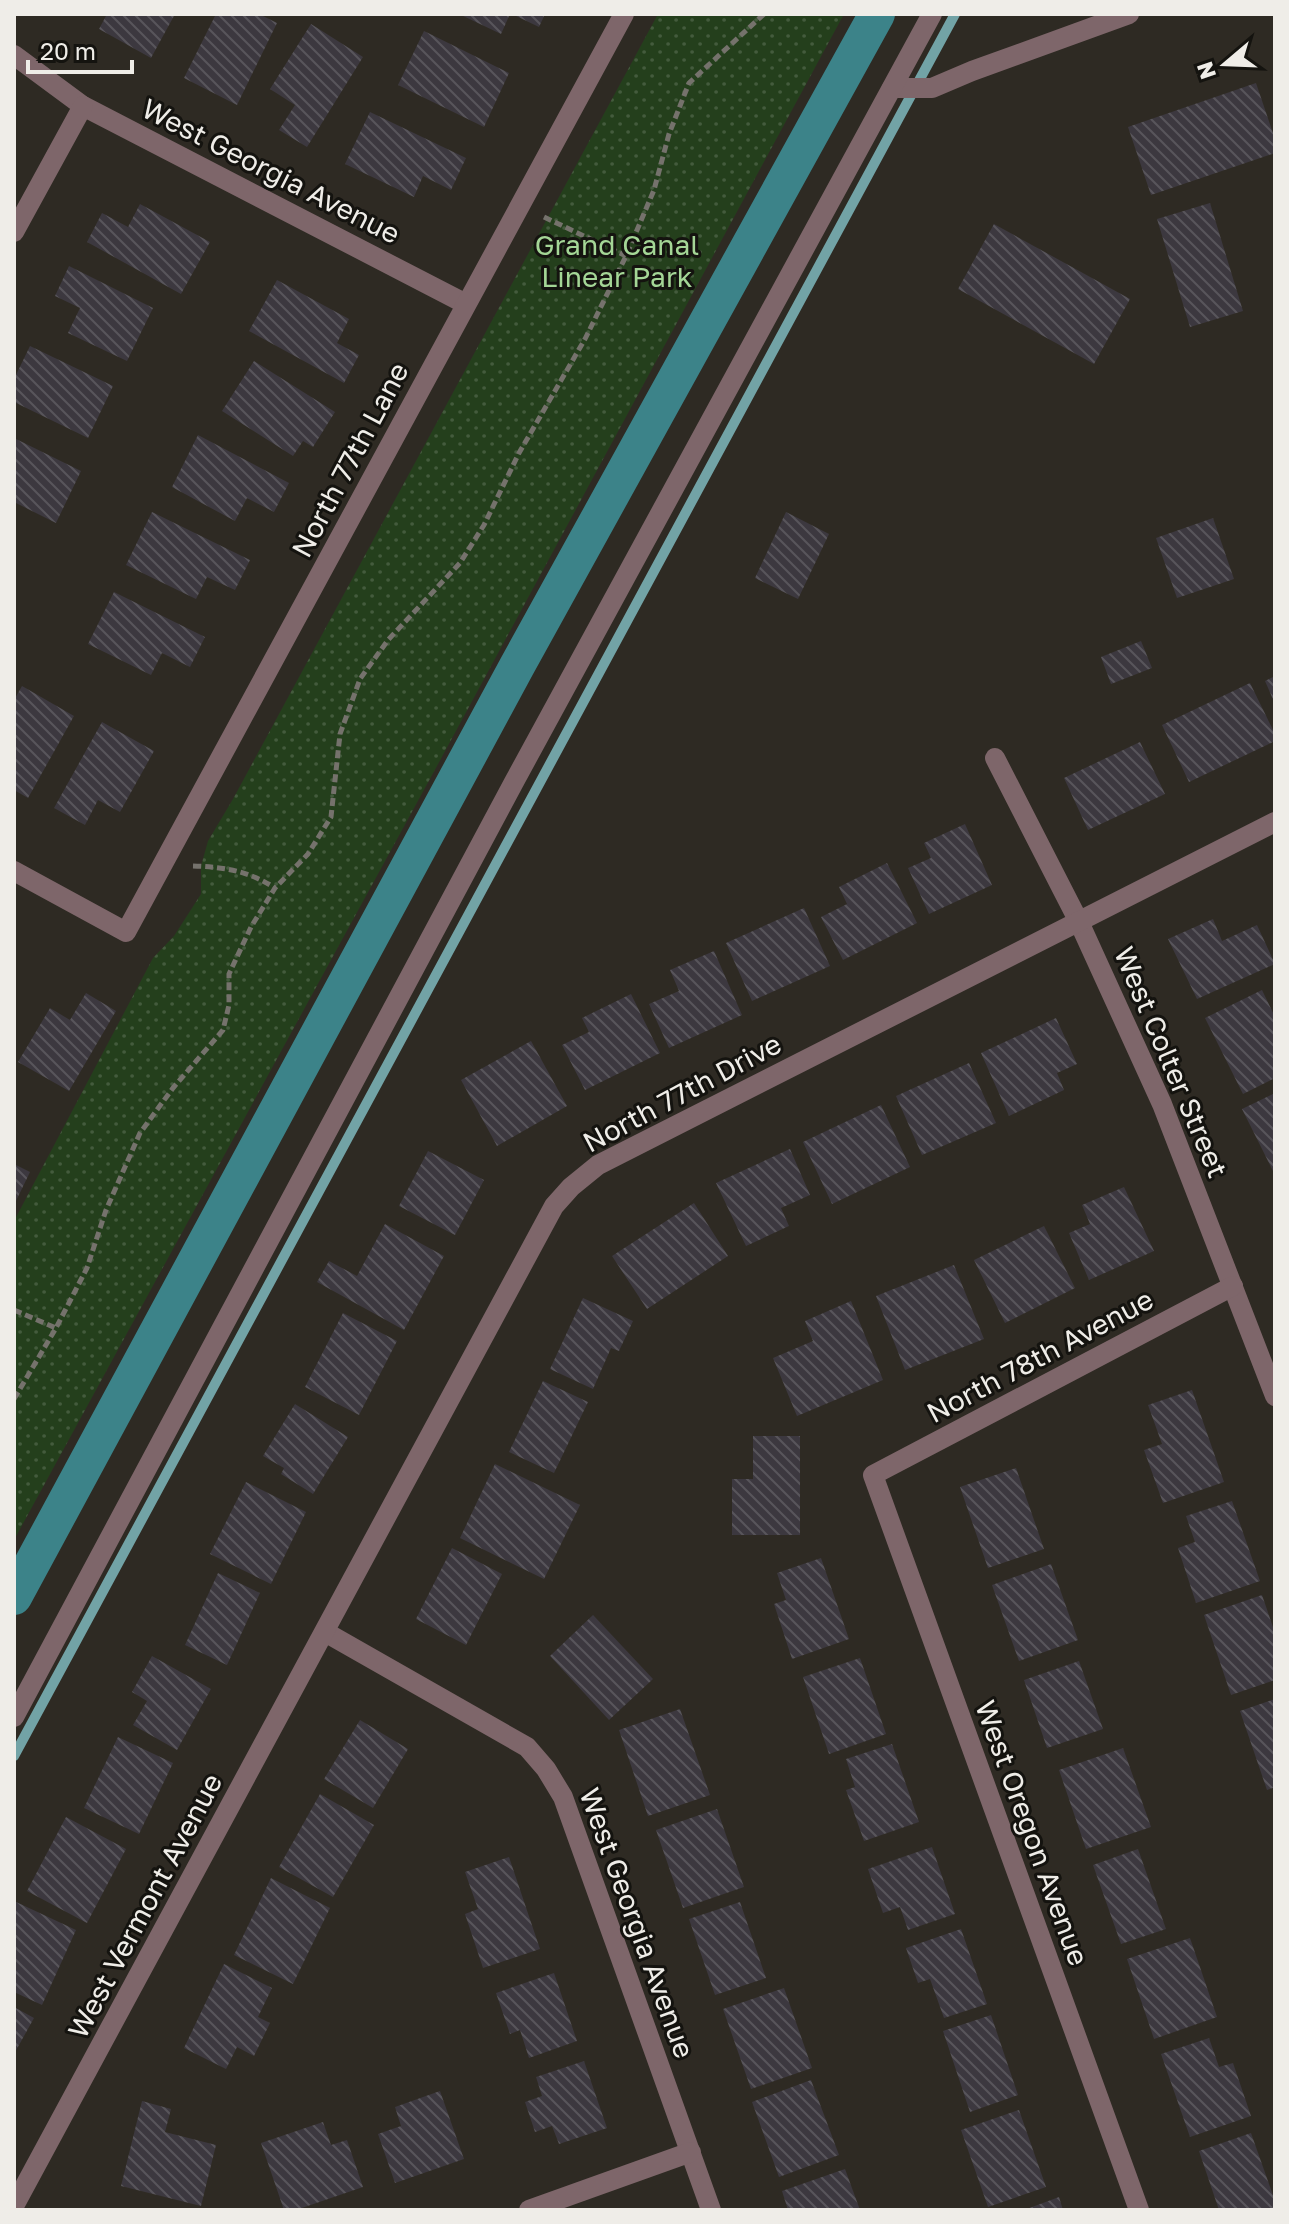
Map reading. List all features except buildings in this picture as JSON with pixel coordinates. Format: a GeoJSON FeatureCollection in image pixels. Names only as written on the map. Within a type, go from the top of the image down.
{"type":"FeatureCollection","features":[{"type":"Feature","properties":{"kind":"street","name":"North 77th Lane"},"geometry":{"type":"LineString","coordinates":[[14,871],[126,932],[624,14]]}},
{"type":"Feature","properties":{"kind":"street"},"geometry":{"type":"LineString","coordinates":[[14,1717],[506,796],[899,88],[932,14]]}},
{"type":"Feature","properties":{"kind":"street"},"geometry":{"type":"LineString","coordinates":[[899,88],[932,88],[1129,14]]}},
{"type":"Feature","properties":{"kind":"street","name":"West Georgia Avenue"},"geometry":{"type":"LineString","coordinates":[[14,55],[83,106],[466,304]]}},
{"type":"Feature","properties":{"kind":"street"},"geometry":{"type":"LineString","coordinates":[[14,232],[83,106]]}},
{"type":"Feature","properties":{"kind":"street","name":"West Colter Street"},"geometry":{"type":"LineString","coordinates":[[995,758],[1079,922],[1162,1104],[1275,1396]]}},
{"type":"Feature","properties":{"kind":"street","name":"North 77th Drive"},"geometry":{"type":"LineString","coordinates":[[325,1632],[554,1206],[571,1187],[598,1165],[1275,822]]}},
{"type":"Feature","properties":{"kind":"street","name":"North 78th Avenue"},"geometry":{"type":"LineString","coordinates":[[873,1475],[1233,1286]]}},
{"type":"Feature","properties":{"kind":"street","name":"West Oregon Avenue"},"geometry":{"type":"LineString","coordinates":[[873,1475],[1139,2210]]}},
{"type":"Feature","properties":{"kind":"street","name":"West Georgia Avenue"},"geometry":{"type":"LineString","coordinates":[[325,1632],[527,1747],[546,1769],[563,1797],[711,2210]]}},
{"type":"Feature","properties":{"kind":"street","name":"West Vermont Avenue"},"geometry":{"type":"LineString","coordinates":[[14,2206],[325,1632]]}},
{"type":"Feature","properties":{"kind":"street"},"geometry":{"type":"LineString","coordinates":[[529,2210],[691,2152]]}},
{"type":"Feature","properties":{"kind":"path"},"geometry":{"type":"LineString","coordinates":[[14,1399],[87,1268],[106,1210],[140,1133],[173,1088],[223,1030],[229,1005],[229,974],[251,927],[275,888],[308,854],[331,817],[340,734],[360,679],[388,640],[460,563],[484,525],[519,453],[585,339],[626,256],[654,190],[669,134],[689,83],[764,14]]}},
{"type":"Feature","properties":{"kind":"path"},"geometry":{"type":"LineString","coordinates":[[520,206],[626,256]]}},
{"type":"Feature","properties":{"kind":"path"},"geometry":{"type":"LineString","coordinates":[[163,865],[212,866],[240,871],[275,888]]}},
{"type":"Feature","properties":{"kind":"path"},"geometry":{"type":"LineString","coordinates":[[14,1310],[56,1328]]}},
{"type":"Feature","properties":{"kind":"green space","name":"Grand Canal Linear Park"},"geometry":{"type":"Polygon","coordinates":[[[658,14],[844,14],[14,1540],[14,1221],[153,958],[174,936],[201,894],[201,866],[208,841],[658,14]]]}},
{"type":"Feature","properties":{"kind":"waterway"},"geometry":{"type":"LineString","coordinates":[[14,1597],[517,666],[877,14]]}},
{"type":"Feature","properties":{"kind":"waterway"},"geometry":{"type":"LineString","coordinates":[[14,1756],[955,14]]}}]}
